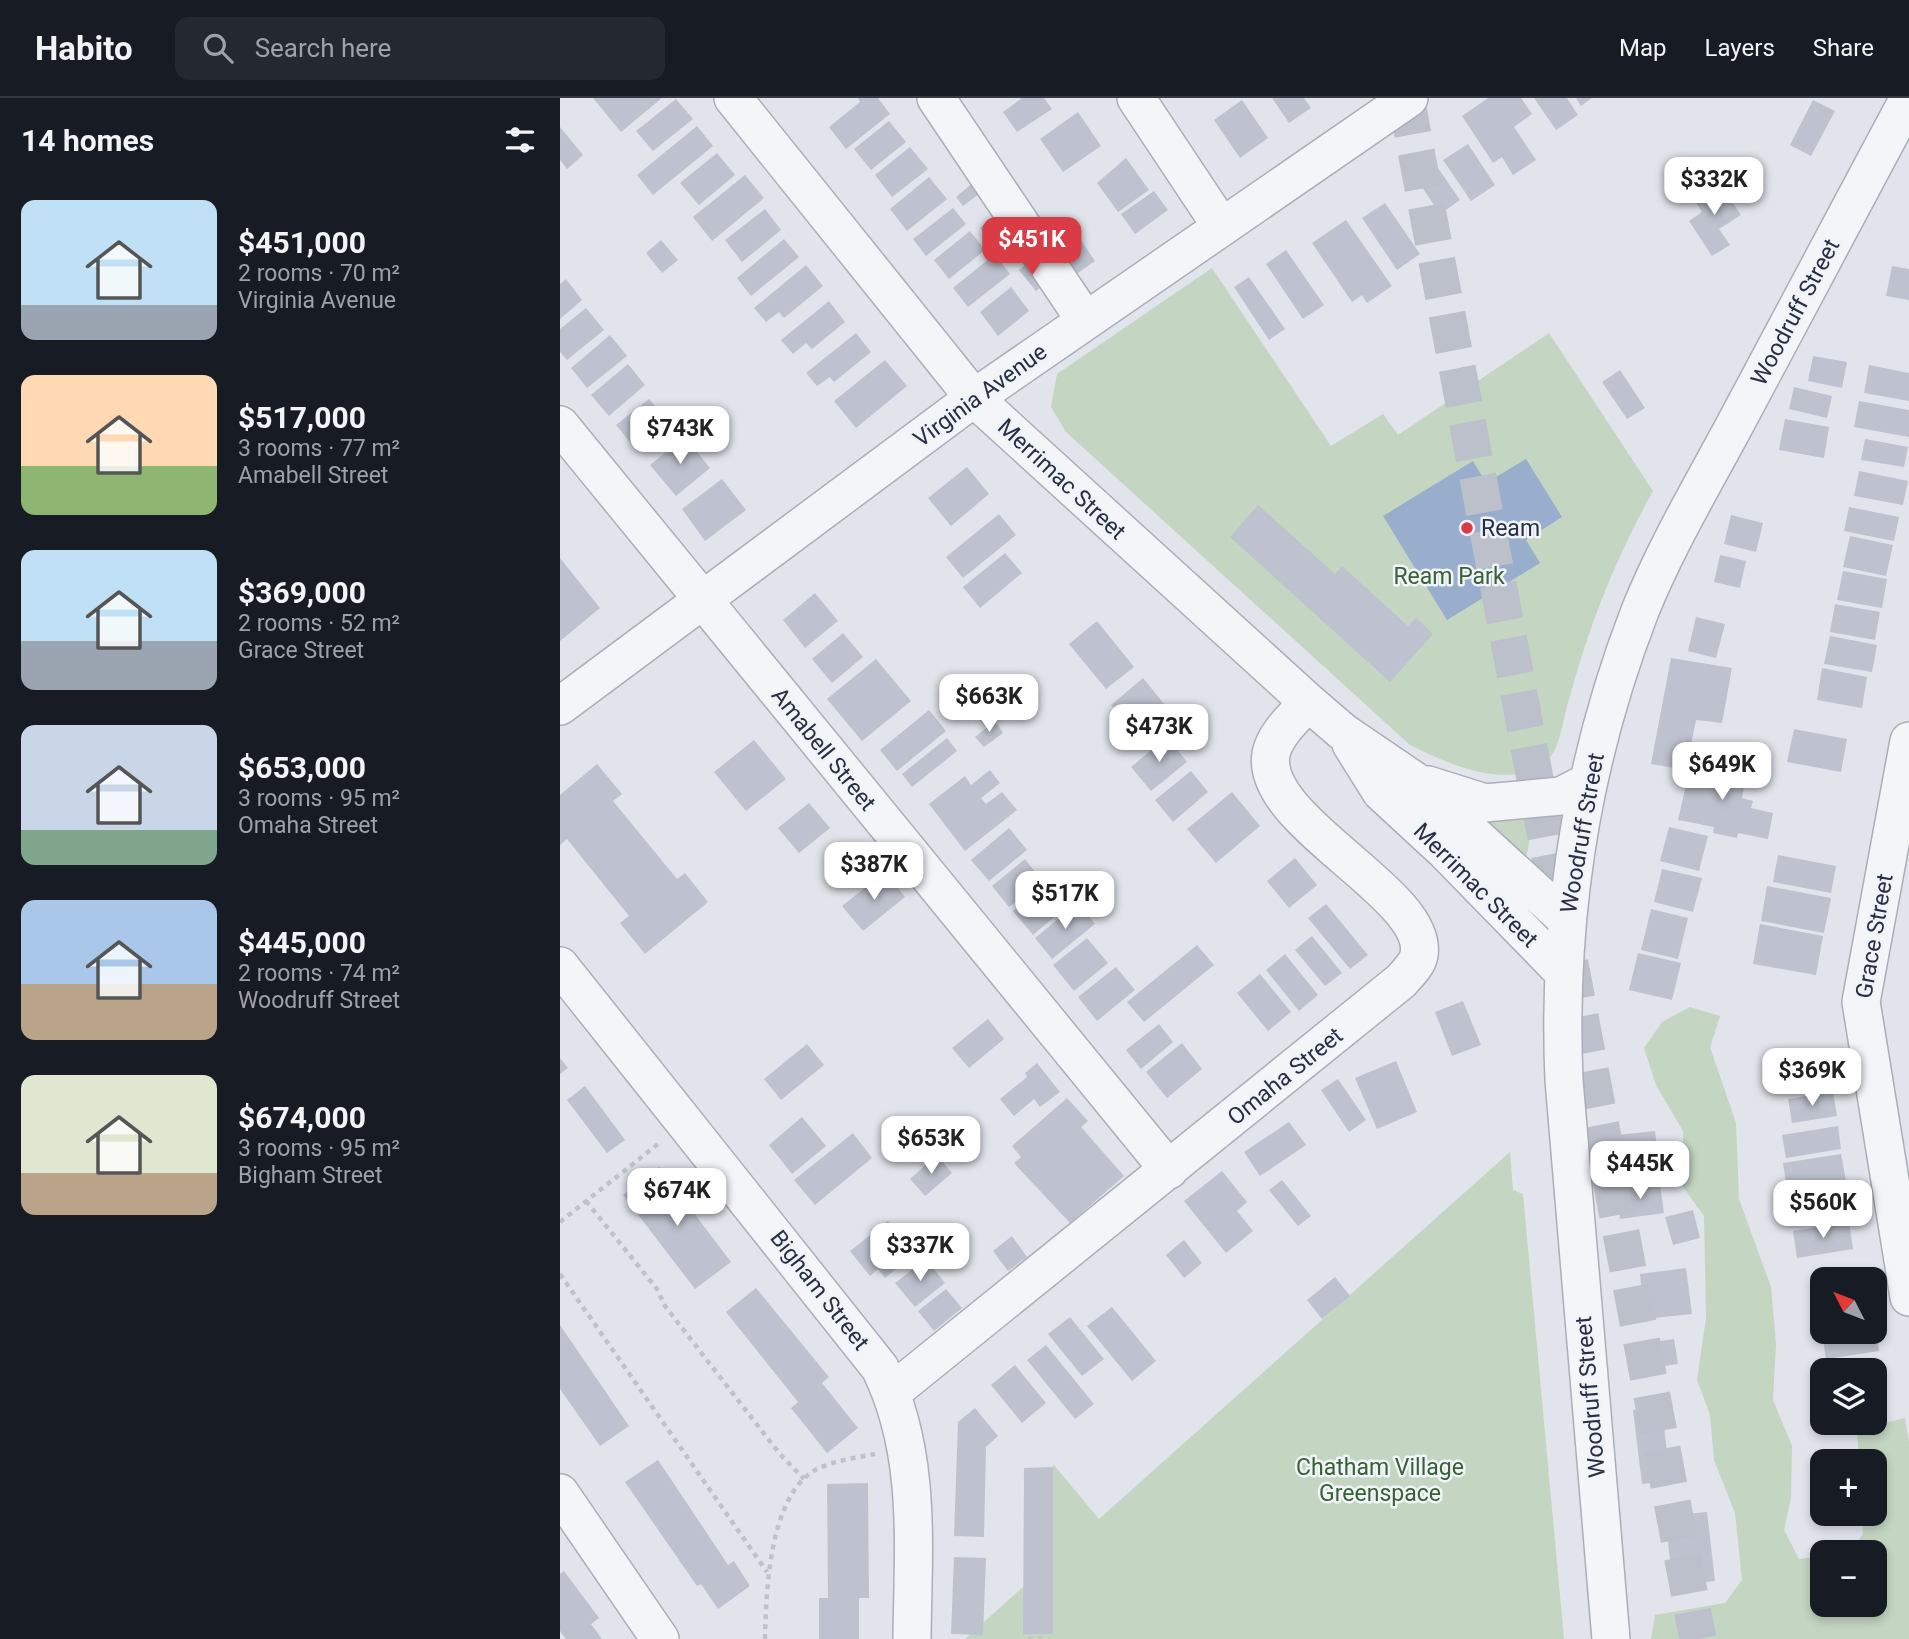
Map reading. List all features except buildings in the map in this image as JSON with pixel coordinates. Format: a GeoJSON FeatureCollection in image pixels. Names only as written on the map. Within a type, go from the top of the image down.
{"type":"FeatureCollection","features":[{"type":"Feature","properties":{"kind":"street","name":"Merrimac Street"},"geometry":{"type":"LineString","coordinates":[[733,98],[974,398],[1308,702],[1343,732],[1415,781],[1566,919]]}},
{"type":"Feature","properties":{"kind":"street"},"geometry":{"type":"LineString","coordinates":[[936,98],[1085,320]]}},
{"type":"Feature","properties":{"kind":"street"},"geometry":{"type":"LineString","coordinates":[[1136,98],[1221,226]]}},
{"type":"Feature","properties":{"kind":"street","name":"Virginia Avenue"},"geometry":{"type":"LineString","coordinates":[[560,706],[974,398],[1409,98]]}},
{"type":"Feature","properties":{"kind":"street","name":"Woodruff Street"},"geometry":{"type":"LineString","coordinates":[[1611,1639],[1564,1091],[1561,970],[1566,919],[1588,782],[1623,661],[1661,563],[1909,98]]}},
{"type":"Feature","properties":{"kind":"street","name":"Amabell Street"},"geometry":{"type":"LineString","coordinates":[[560,425],[1169,1170]]}},
{"type":"Feature","properties":{"kind":"street","name":"Omaha Street"},"geometry":{"type":"LineString","coordinates":[[891,1393],[1169,1170],[1401,981],[1414,967],[1419,954],[1419,940],[1406,916],[1308,823],[1275,783],[1271,767],[1272,752],[1279,735],[1308,702]]}},
{"type":"Feature","properties":{"kind":"street","name":"Merrimac Street"},"geometry":{"type":"LineString","coordinates":[[1343,732],[1381,792],[1446,852],[1561,970]]}},
{"type":"Feature","properties":{"kind":"street","name":"Grace Street"},"geometry":{"type":"LineString","coordinates":[[1909,741],[1905,791],[1861,1002],[1909,1297]]}},
{"type":"Feature","properties":{"kind":"street"},"geometry":{"type":"LineString","coordinates":[[1415,781],[1485,803],[1560,796],[1588,782]]}},
{"type":"Feature","properties":{"kind":"street","name":"Bigham Street"},"geometry":{"type":"LineString","coordinates":[[560,966],[865,1346],[891,1393],[914,1485],[912,1639]]}},
{"type":"Feature","properties":{"kind":"street"},"geometry":{"type":"LineString","coordinates":[[560,1493],[660,1639]]}},
{"type":"Feature","properties":{"kind":"path"},"geometry":{"type":"LineString","coordinates":[[560,1222],[686,1121]]}},
{"type":"Feature","properties":{"kind":"path"},"geometry":{"type":"LineString","coordinates":[[586,1201],[779,1453],[804,1479]]}},
{"type":"Feature","properties":{"kind":"path"},"geometry":{"type":"LineString","coordinates":[[560,1273],[768,1573]]}},
{"type":"Feature","properties":{"kind":"path"},"geometry":{"type":"LineString","coordinates":[[765,1639],[768,1573],[782,1521],[795,1490],[804,1479],[820,1468],[906,1447]]}},
{"type":"Feature","properties":{"kind":"path"},"geometry":{"type":"LineString","coordinates":[[1028,1639],[1047,1639]]}},
{"type":"Feature","properties":{"kind":"green space","name":"Ream Park"},"geometry":{"type":"Polygon","coordinates":[[[1212,268],[1331,446],[1383,414],[1398,435],[1549,333],[1653,491],[1615,568],[1594,621],[1556,746],[1541,766],[1509,775],[1492,774],[1457,766],[1410,745],[1066,432],[1051,407],[1057,374],[1212,268]]]}},
{"type":"Feature","properties":{"kind":"green space"},"geometry":{"type":"Polygon","coordinates":[[[1462,811],[1534,817],[1524,869],[1462,811]]]}},
{"type":"Feature","properties":{"kind":"green space"},"geometry":{"type":"Polygon","coordinates":[[[1690,1007],[1720,1016],[1710,1047],[1736,1123],[1739,1199],[1771,1287],[1776,1344],[1773,1400],[1792,1446],[1791,1498],[1784,1530],[1799,1559],[1810,1558],[1810,1617],[1887,1617],[1887,1540],[1858,1540],[1863,1534],[1863,1526],[1887,1526],[1887,1449],[1858,1449],[1857,1435],[1887,1435],[1887,1422],[1905,1418],[1909,1443],[1909,1639],[1651,1639],[1655,1615],[1725,1603],[1742,1580],[1735,1513],[1714,1460],[1710,1415],[1697,1380],[1706,1318],[1704,1216],[1683,1187],[1683,1131],[1656,1085],[1644,1048],[1662,1022],[1690,1007]]]}},
{"type":"Feature","properties":{"kind":"green space","name":"Chatham Village Greenspace"},"geometry":{"type":"Polygon","coordinates":[[[1510,1152],[1513,1190],[1523,1194],[1564,1639],[965,1639],[1052,1561],[1053,1464],[1099,1519],[1510,1152]]]}},
{"type":"Feature","properties":{"kind":"water","name":"Ream"},"geometry":{"type":"Polygon","coordinates":[[[1526,459],[1562,517],[1526,540],[1540,563],[1447,620],[1383,516],[1473,461],[1486,483],[1526,459]]]}},
{"type":"Feature","properties":{"kind":"tunnel"},"geometry":{"type":"LineString","coordinates":[[1406,98],[1698,1639]]}},
{"type":"Feature","properties":{"kind":"place","name":"Ream"},"geometry":{"type":"Point","coordinates":[1467,528]}}]}
